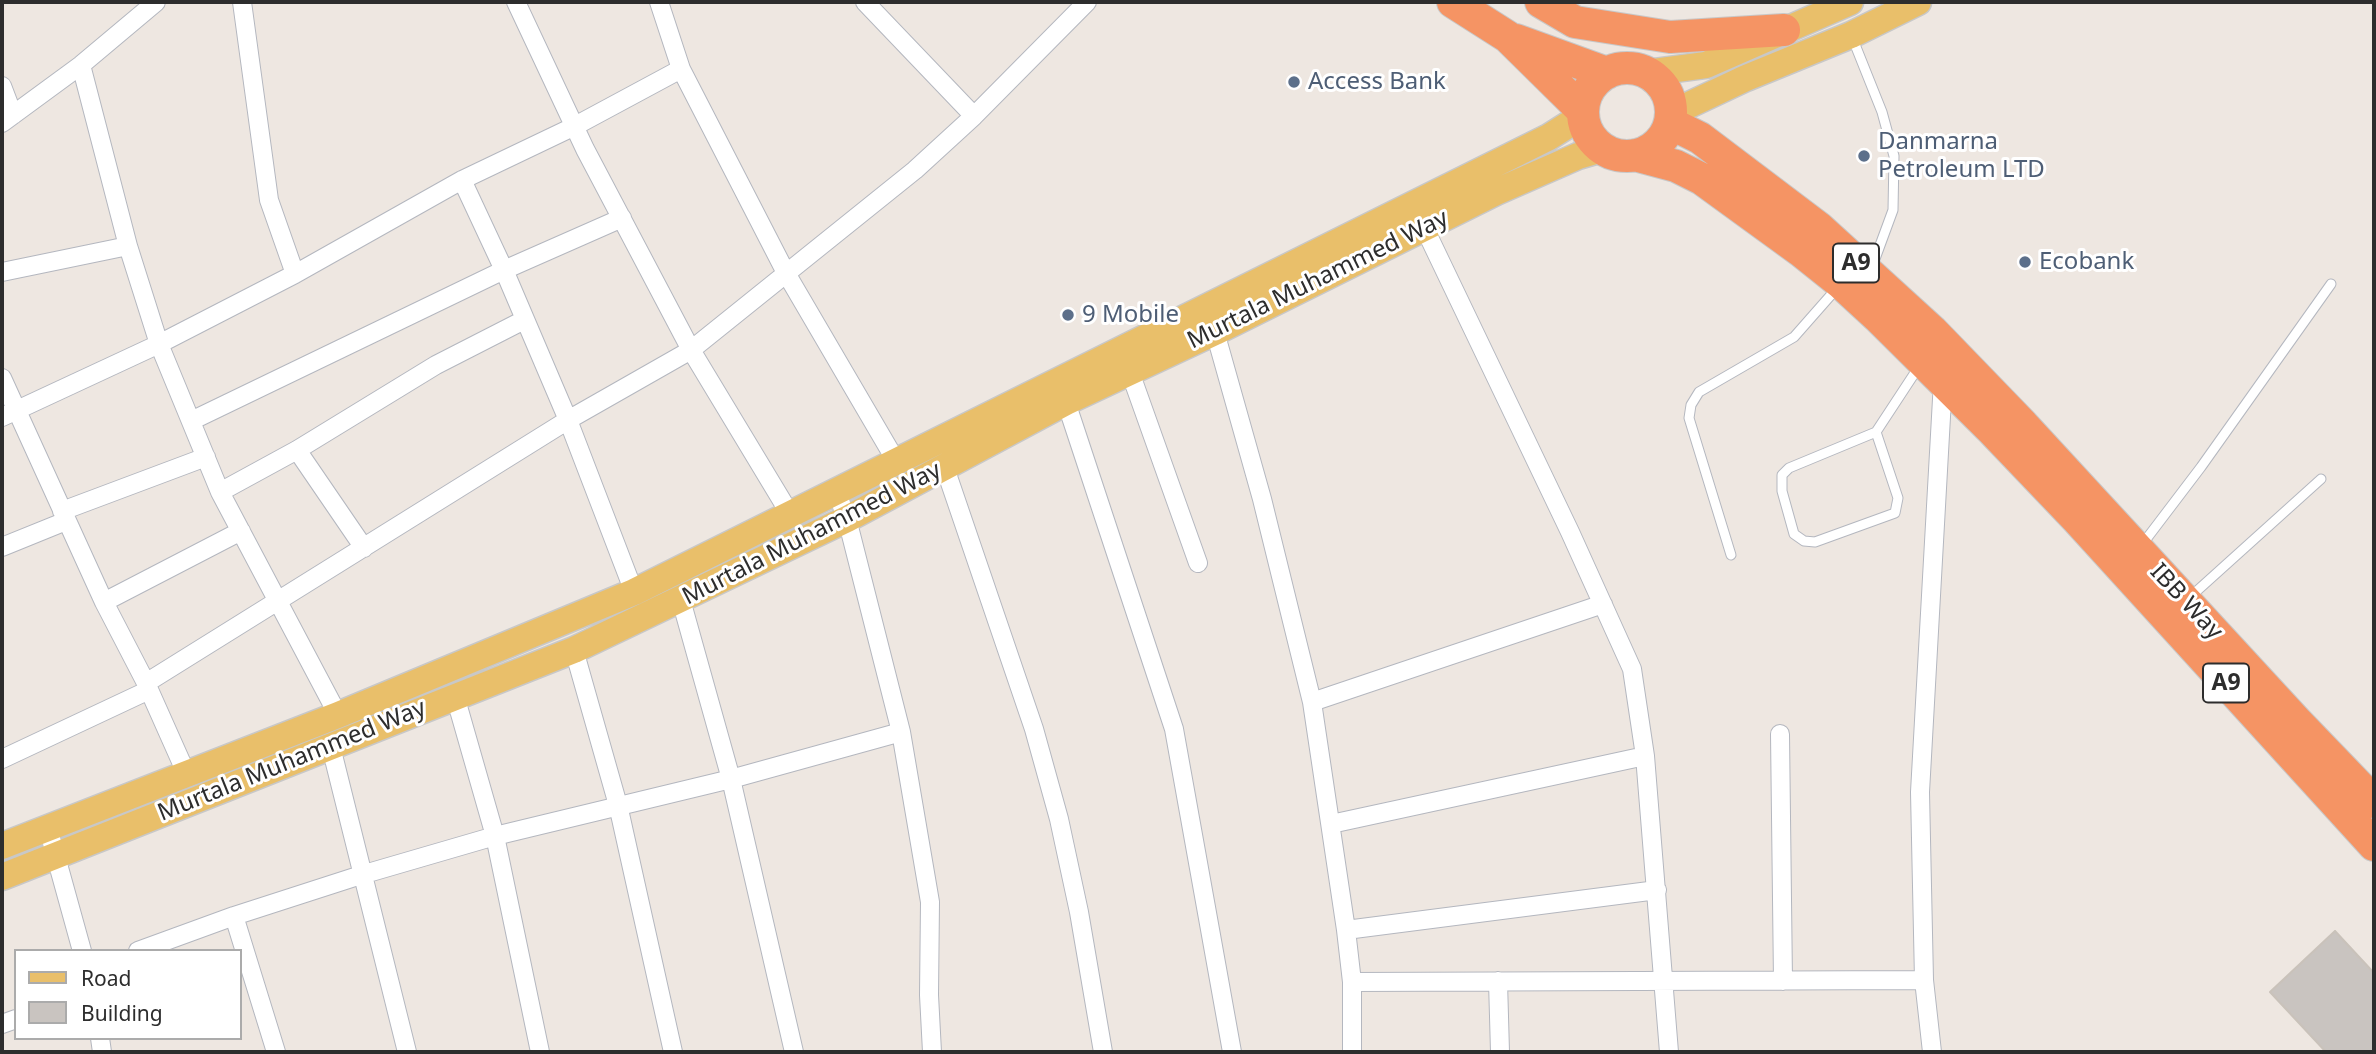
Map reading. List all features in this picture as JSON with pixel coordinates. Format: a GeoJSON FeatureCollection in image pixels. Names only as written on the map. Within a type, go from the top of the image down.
{"type":"FeatureCollection","features":[{"type":"Feature","properties":{"kind":"highway"},"geometry":{"type":"LineString","coordinates":[[1453,2],[1508,37],[1607,73]]}},
{"type":"Feature","properties":{"kind":"highway"},"geometry":{"type":"LineString","coordinates":[[1541,2],[1576,22],[1670,37],[1784,30]]}},
{"type":"Feature","properties":{"kind":"highway"},"geometry":{"type":"LineString","coordinates":[[1508,37],[1583,113]]}},
{"type":"Feature","properties":{"kind":"highway"},"geometry":{"type":"LineString","coordinates":[[1602,149],[1592,140],[1586,129],[1583,113],[1586,94],[1595,82],[1607,73],[1634,69],[1646,73],[1658,82],[1667,94],[1671,118],[1663,137],[1655,145],[1635,155]]}},
{"type":"Feature","properties":{"kind":"highway","name":"A9"},"geometry":{"type":"LineString","coordinates":[[1671,118],[1819,229],[1855,279],[1933,371],[1993,431],[2082,507]]}},
{"type":"Feature","properties":{"kind":"highway","name":"A9"},"geometry":{"type":"LineString","coordinates":[[1602,149],[1618,155],[1635,155],[1676,166],[1702,179],[1932,331],[2024,425],[2082,507],[2374,845]]}},
{"type":"Feature","properties":{"kind":"highway","name":"IBB Way"},"geometry":{"type":"LineString","coordinates":[[2082,507],[2137,550],[2374,802]]}},
{"type":"Feature","properties":{"kind":"main road"},"geometry":{"type":"LineString","coordinates":[[1646,73],[1706,65],[1850,2]]}},
{"type":"Feature","properties":{"kind":"main road"},"geometry":{"type":"LineString","coordinates":[[1671,118],[1746,78],[1851,35],[1918,2]]}},
{"type":"Feature","properties":{"kind":"main road","name":"Murtala Muhammed Way"},"geometry":{"type":"LineString","coordinates":[[2,846],[338,716],[634,592],[1549,137],[1583,113]]}},
{"type":"Feature","properties":{"kind":"main road","name":"Murtala Muhammed Way"},"geometry":{"type":"LineString","coordinates":[[2,877],[575,650],[847,519],[1066,402],[1215,332],[1424,227],[1541,171],[1602,149]]}},
{"type":"Feature","properties":{"kind":"street"},"geometry":{"type":"LineString","coordinates":[[2,86],[7,119],[81,65],[156,2]]}},
{"type":"Feature","properties":{"kind":"street"},"geometry":{"type":"LineString","coordinates":[[242,2],[269,200],[295,274]]}},
{"type":"Feature","properties":{"kind":"street"},"geometry":{"type":"LineString","coordinates":[[516,2],[575,126],[691,350],[790,514]]}},
{"type":"Feature","properties":{"kind":"street"},"geometry":{"type":"LineString","coordinates":[[659,2],[681,69],[786,273],[896,461]]}},
{"type":"Feature","properties":{"kind":"street"},"geometry":{"type":"LineString","coordinates":[[865,2],[974,116]]}},
{"type":"Feature","properties":{"kind":"street"},"geometry":{"type":"LineString","coordinates":[[2,759],[147,687],[277,601],[568,420],[691,350],[915,170],[974,116],[1087,2]]}},
{"type":"Feature","properties":{"kind":"street"},"geometry":{"type":"LineString","coordinates":[[81,65],[128,246],[159,344],[220,492],[338,716]]}},
{"type":"Feature","properties":{"kind":"street"},"geometry":{"type":"LineString","coordinates":[[9,414],[159,344],[295,274],[462,180],[575,126],[681,69]]}},
{"type":"Feature","properties":{"kind":"street"},"geometry":{"type":"LineString","coordinates":[[462,180],[568,420],[634,592]]}},
{"type":"Feature","properties":{"kind":"street"},"geometry":{"type":"LineString","coordinates":[[191,421],[504,270],[622,218]]}},
{"type":"Feature","properties":{"kind":"street"},"geometry":{"type":"LineString","coordinates":[[1424,227],[1632,669],[1645,755],[1670,1052]]}},
{"type":"Feature","properties":{"kind":"street"},"geometry":{"type":"LineString","coordinates":[[2,272],[128,246]]}},
{"type":"Feature","properties":{"kind":"street"},"geometry":{"type":"LineString","coordinates":[[220,492],[297,450],[436,365],[524,320]]}},
{"type":"Feature","properties":{"kind":"street"},"geometry":{"type":"LineString","coordinates":[[1215,332],[1262,499],[1312,702],[1352,982],[1352,1052]]}},
{"type":"Feature","properties":{"kind":"street"},"geometry":{"type":"LineString","coordinates":[[1932,1052],[1924,980],[1920,792],[1933,371]]}},
{"type":"Feature","properties":{"kind":"street"},"geometry":{"type":"LineString","coordinates":[[1130,372],[1198,563]]}},
{"type":"Feature","properties":{"kind":"street"},"geometry":{"type":"LineString","coordinates":[[2,378],[9,414],[64,516],[187,775]]}},
{"type":"Feature","properties":{"kind":"street"},"geometry":{"type":"LineString","coordinates":[[1066,402],[1174,729],[1232,1052]]}},
{"type":"Feature","properties":{"kind":"street"},"geometry":{"type":"LineString","coordinates":[[297,450],[363,548]]}},
{"type":"Feature","properties":{"kind":"street"},"geometry":{"type":"LineString","coordinates":[[2,547],[64,516],[206,457]]}},
{"type":"Feature","properties":{"kind":"street"},"geometry":{"type":"LineString","coordinates":[[945,468],[1034,729],[1059,819],[1084,937],[1103,1052]]}},
{"type":"Feature","properties":{"kind":"street"},"geometry":{"type":"LineString","coordinates":[[836,491],[847,519],[901,732],[930,902],[929,995],[932,1052]]}},
{"type":"Feature","properties":{"kind":"street"},"geometry":{"type":"LineString","coordinates":[[104,602],[241,531]]}},
{"type":"Feature","properties":{"kind":"street"},"geometry":{"type":"LineString","coordinates":[[681,600],[731,779],[794,1052]]}},
{"type":"Feature","properties":{"kind":"street"},"geometry":{"type":"LineString","coordinates":[[1312,702],[1603,604]]}},
{"type":"Feature","properties":{"kind":"street"},"geometry":{"type":"LineString","coordinates":[[575,650],[618,805],[673,1052]]}},
{"type":"Feature","properties":{"kind":"street"},"geometry":{"type":"LineString","coordinates":[[455,696],[495,836],[540,1052]]}},
{"type":"Feature","properties":{"kind":"street"},"geometry":{"type":"LineString","coordinates":[[143,949],[361,875],[495,836],[731,779],[901,732]]}},
{"type":"Feature","properties":{"kind":"street"},"geometry":{"type":"LineString","coordinates":[[1780,734],[1783,981]]}},
{"type":"Feature","properties":{"kind":"street"},"geometry":{"type":"LineString","coordinates":[[331,747],[407,1052]]}},
{"type":"Feature","properties":{"kind":"street"},"geometry":{"type":"LineString","coordinates":[[1331,824],[1645,755]]}},
{"type":"Feature","properties":{"kind":"street"},"geometry":{"type":"LineString","coordinates":[[48,828],[81,949]]}},
{"type":"Feature","properties":{"kind":"street"},"geometry":{"type":"LineString","coordinates":[[1346,930],[1657,890]]}},
{"type":"Feature","properties":{"kind":"street"},"geometry":{"type":"LineString","coordinates":[[234,916],[276,1052]]}},
{"type":"Feature","properties":{"kind":"street"},"geometry":{"type":"LineString","coordinates":[[1352,982],[1924,980]]}},
{"type":"Feature","properties":{"kind":"street"},"geometry":{"type":"LineString","coordinates":[[1498,981],[1500,1052]]}},
{"type":"Feature","properties":{"kind":"lane"},"geometry":{"type":"LineString","coordinates":[[1731,555],[1689,418],[1691,405],[1699,392],[1794,337],[1855,279],[1894,210],[1894,156],[1882,112],[1851,35]]}},
{"type":"Feature","properties":{"kind":"lane"},"geometry":{"type":"LineString","coordinates":[[2137,550],[2201,467],[2331,284]]}},
{"type":"Feature","properties":{"kind":"lane"},"geometry":{"type":"LineString","coordinates":[[1876,432],[1898,498],[1895,513],[1815,542],[1804,541],[1794,534],[1782,491],[1782,475],[1789,468],[1876,432],[1933,371]]}},
{"type":"Feature","properties":{"kind":"lane"},"geometry":{"type":"LineString","coordinates":[[2185,602],[2321,480]]}},
{"type":"Feature","properties":{"kind":"building"},"geometry":{"type":"Polygon","coordinates":[[[2335,931],[2374,973],[2374,1052],[2326,1052],[2270,992],[2335,931]]]}},
{"type":"Feature","properties":{"kind":"place","name":"Access Bank"},"geometry":{"type":"Point","coordinates":[1294,82]}},
{"type":"Feature","properties":{"kind":"place","name":"Danmarna Petroleum LTD"},"geometry":{"type":"Point","coordinates":[1864,156]}},
{"type":"Feature","properties":{"kind":"place","name":"Ecobank"},"geometry":{"type":"Point","coordinates":[2025,262]}},
{"type":"Feature","properties":{"kind":"place","name":"9 Mobile"},"geometry":{"type":"Point","coordinates":[1068,315]}}]}
